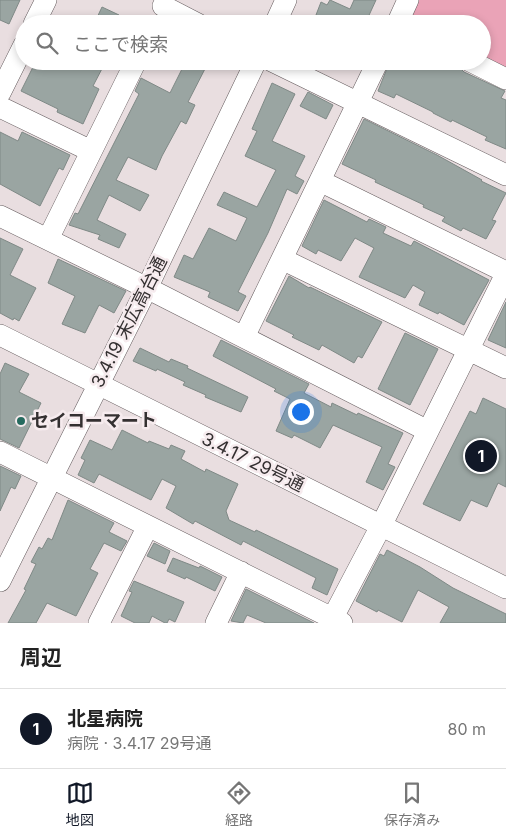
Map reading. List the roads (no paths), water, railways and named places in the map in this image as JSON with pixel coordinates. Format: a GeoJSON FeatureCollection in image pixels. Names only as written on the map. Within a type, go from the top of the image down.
{"type":"FeatureCollection","features":[{"type":"Feature","properties":{"kind":"street"},"geometry":{"type":"LineString","coordinates":[[38,15],[46,0]]}},
{"type":"Feature","properties":{"kind":"street"},"geometry":{"type":"LineString","coordinates":[[279,15],[286,0]]}},
{"type":"Feature","properties":{"kind":"street"},"geometry":{"type":"LineString","coordinates":[[401,15],[408,0]]}},
{"type":"Feature","properties":{"kind":"street"},"geometry":{"type":"LineString","coordinates":[[161,10],[174,15]]}},
{"type":"Feature","properties":{"kind":"street"},"geometry":{"type":"LineString","coordinates":[[0,93],[15,63]]}},
{"type":"Feature","properties":{"kind":"street"},"geometry":{"type":"LineString","coordinates":[[48,240],[132,70]]}},
{"type":"Feature","properties":{"kind":"street","name":"3.4.19 末広高台通"},"geometry":{"type":"LineString","coordinates":[[0,581],[147,288],[252,70]]}},
{"type":"Feature","properties":{"kind":"street"},"geometry":{"type":"LineString","coordinates":[[290,70],[506,175]]}},
{"type":"Feature","properties":{"kind":"street"},"geometry":{"type":"LineString","coordinates":[[244,337],[374,70]]}},
{"type":"Feature","properties":{"kind":"street"},"geometry":{"type":"LineString","coordinates":[[488,70],[506,79]]}},
{"type":"Feature","properties":{"kind":"street"},"geometry":{"type":"LineString","coordinates":[[0,107],[91,152]]}},
{"type":"Feature","properties":{"kind":"street"},"geometry":{"type":"LineString","coordinates":[[0,452],[335,621],[506,273],[320,182]]}},
{"type":"Feature","properties":{"kind":"street"},"geometry":{"type":"LineString","coordinates":[[0,216],[428,430]]}},
{"type":"Feature","properties":{"kind":"street"},"geometry":{"type":"LineString","coordinates":[[282,259],[506,368]]}},
{"type":"Feature","properties":{"kind":"street","name":"3.4.17 29号通"},"geometry":{"type":"LineString","coordinates":[[0,335],[506,588]]}},
{"type":"Feature","properties":{"kind":"street"},"geometry":{"type":"LineString","coordinates":[[99,623],[148,526]]}},
{"type":"Feature","properties":{"kind":"street"},"geometry":{"type":"LineString","coordinates":[[216,623],[241,572]]}},
{"type":"Feature","properties":{"kind":"place","name":"セイコーマート"},"geometry":{"type":"Point","coordinates":[21,421]}},
{"type":"Feature","properties":{"kind":"place","name":"北星病院"},"geometry":{"type":"Point","coordinates":[481,456]}}]}
